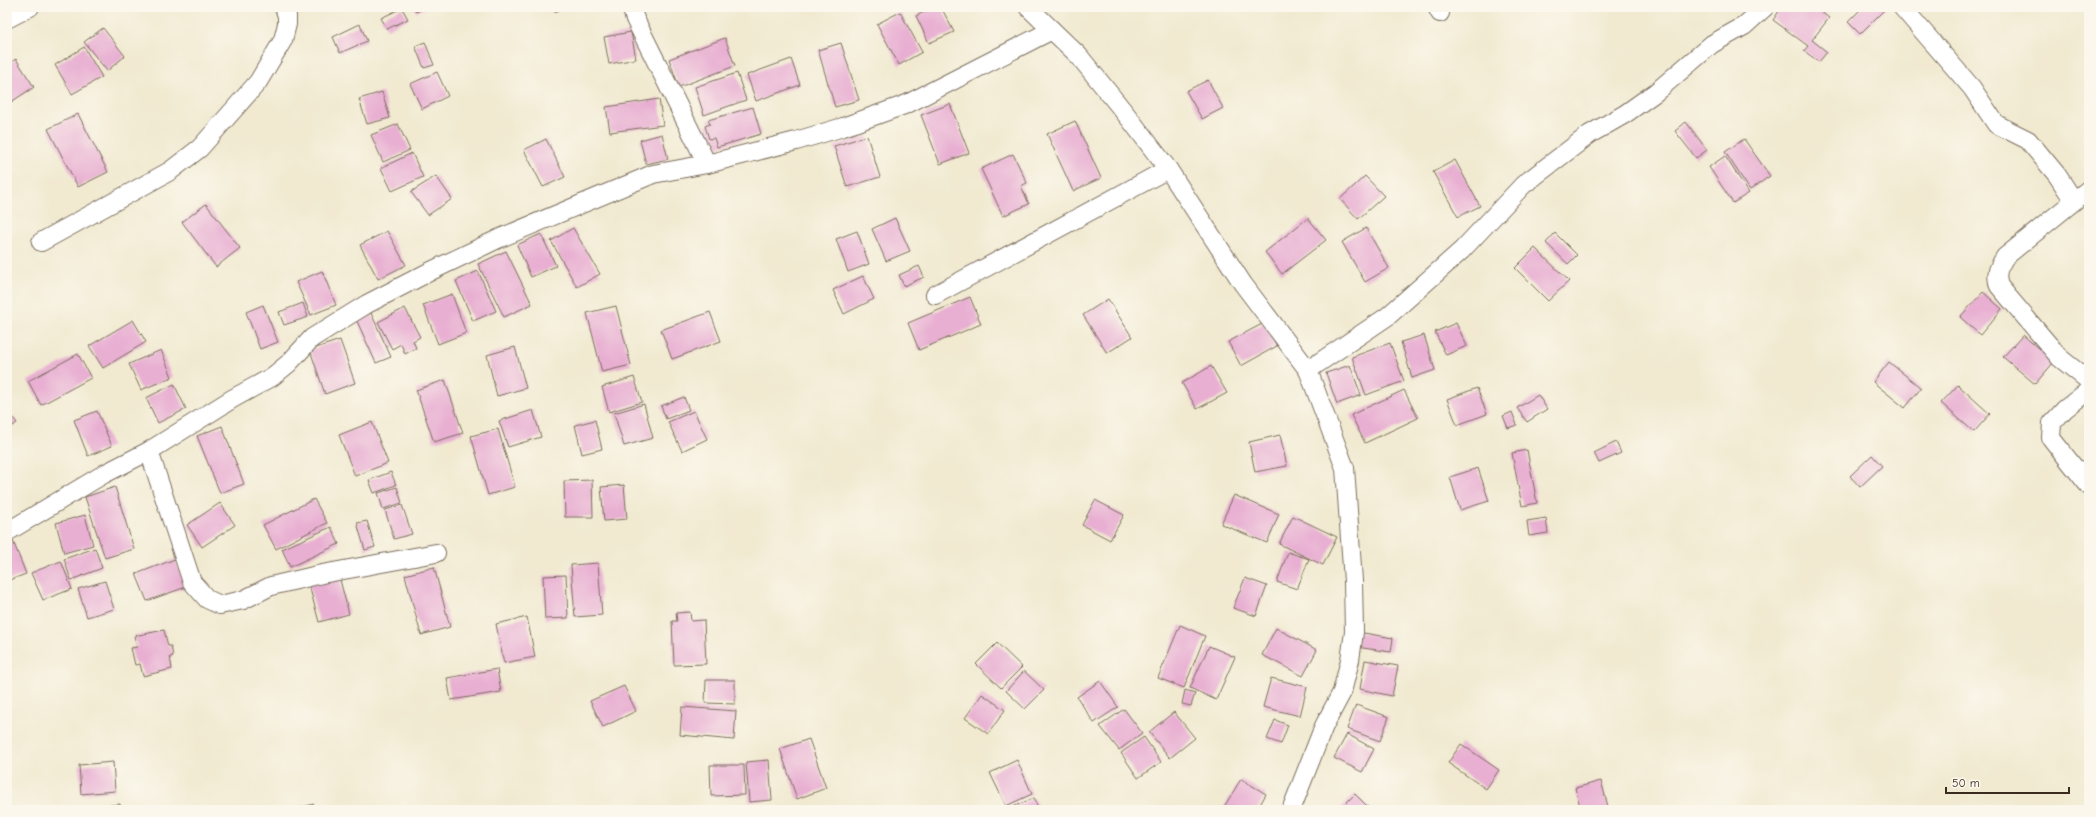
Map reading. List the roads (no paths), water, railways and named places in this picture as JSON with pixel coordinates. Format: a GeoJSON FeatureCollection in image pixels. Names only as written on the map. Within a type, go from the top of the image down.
{"type":"FeatureCollection","features":[{"type":"Feature","properties":{"kind":"street"},"geometry":{"type":"LineString","coordinates":[[7,19],[30,7]]}},
{"type":"Feature","properties":{"kind":"street"},"geometry":{"type":"LineString","coordinates":[[41,242],[170,171],[200,148],[258,82],[283,40],[288,16],[284,7]]}},
{"type":"Feature","properties":{"kind":"street"},"geometry":{"type":"LineString","coordinates":[[631,7],[635,19],[707,164]]}},
{"type":"Feature","properties":{"kind":"street"},"geometry":{"type":"LineString","coordinates":[[1028,7],[1079,56],[1129,118],[1168,169],[1239,278],[1285,342],[1308,370],[1345,468],[1353,580],[1354,632],[1350,660],[1342,692],[1324,726],[1291,810]]}},
{"type":"Feature","properties":{"kind":"street"},"geometry":{"type":"LineString","coordinates":[[1308,370],[1388,316],[1462,250],[1523,185],[1590,134],[1625,114],[1656,92],[1712,44],[1744,26],[1765,7]]}},
{"type":"Feature","properties":{"kind":"street"},"geometry":{"type":"LineString","coordinates":[[1902,7],[1972,88],[1996,124],[2028,140],[2057,175],[2074,201]]}},
{"type":"Feature","properties":{"kind":"street"},"geometry":{"type":"LineString","coordinates":[[7,532],[104,474],[149,451],[232,399],[272,377],[289,363],[312,338],[367,304],[431,271],[498,239],[653,174],[707,164],[843,127],[907,104],[1052,30]]}},
{"type":"Feature","properties":{"kind":"street"},"geometry":{"type":"LineString","coordinates":[[935,295],[1168,169]]}},
{"type":"Feature","properties":{"kind":"street"},"geometry":{"type":"LineString","coordinates":[[2089,189],[2005,257],[1998,269],[1996,277],[1999,286],[2060,358],[2089,381]]}},
{"type":"Feature","properties":{"kind":"street"},"geometry":{"type":"LineString","coordinates":[[2089,390],[2065,409],[2052,423],[2051,438],[2089,486]]}},
{"type":"Feature","properties":{"kind":"street"},"geometry":{"type":"LineString","coordinates":[[149,451],[192,582],[207,599],[220,605],[243,600],[271,586],[322,574],[436,553]]}}]}
